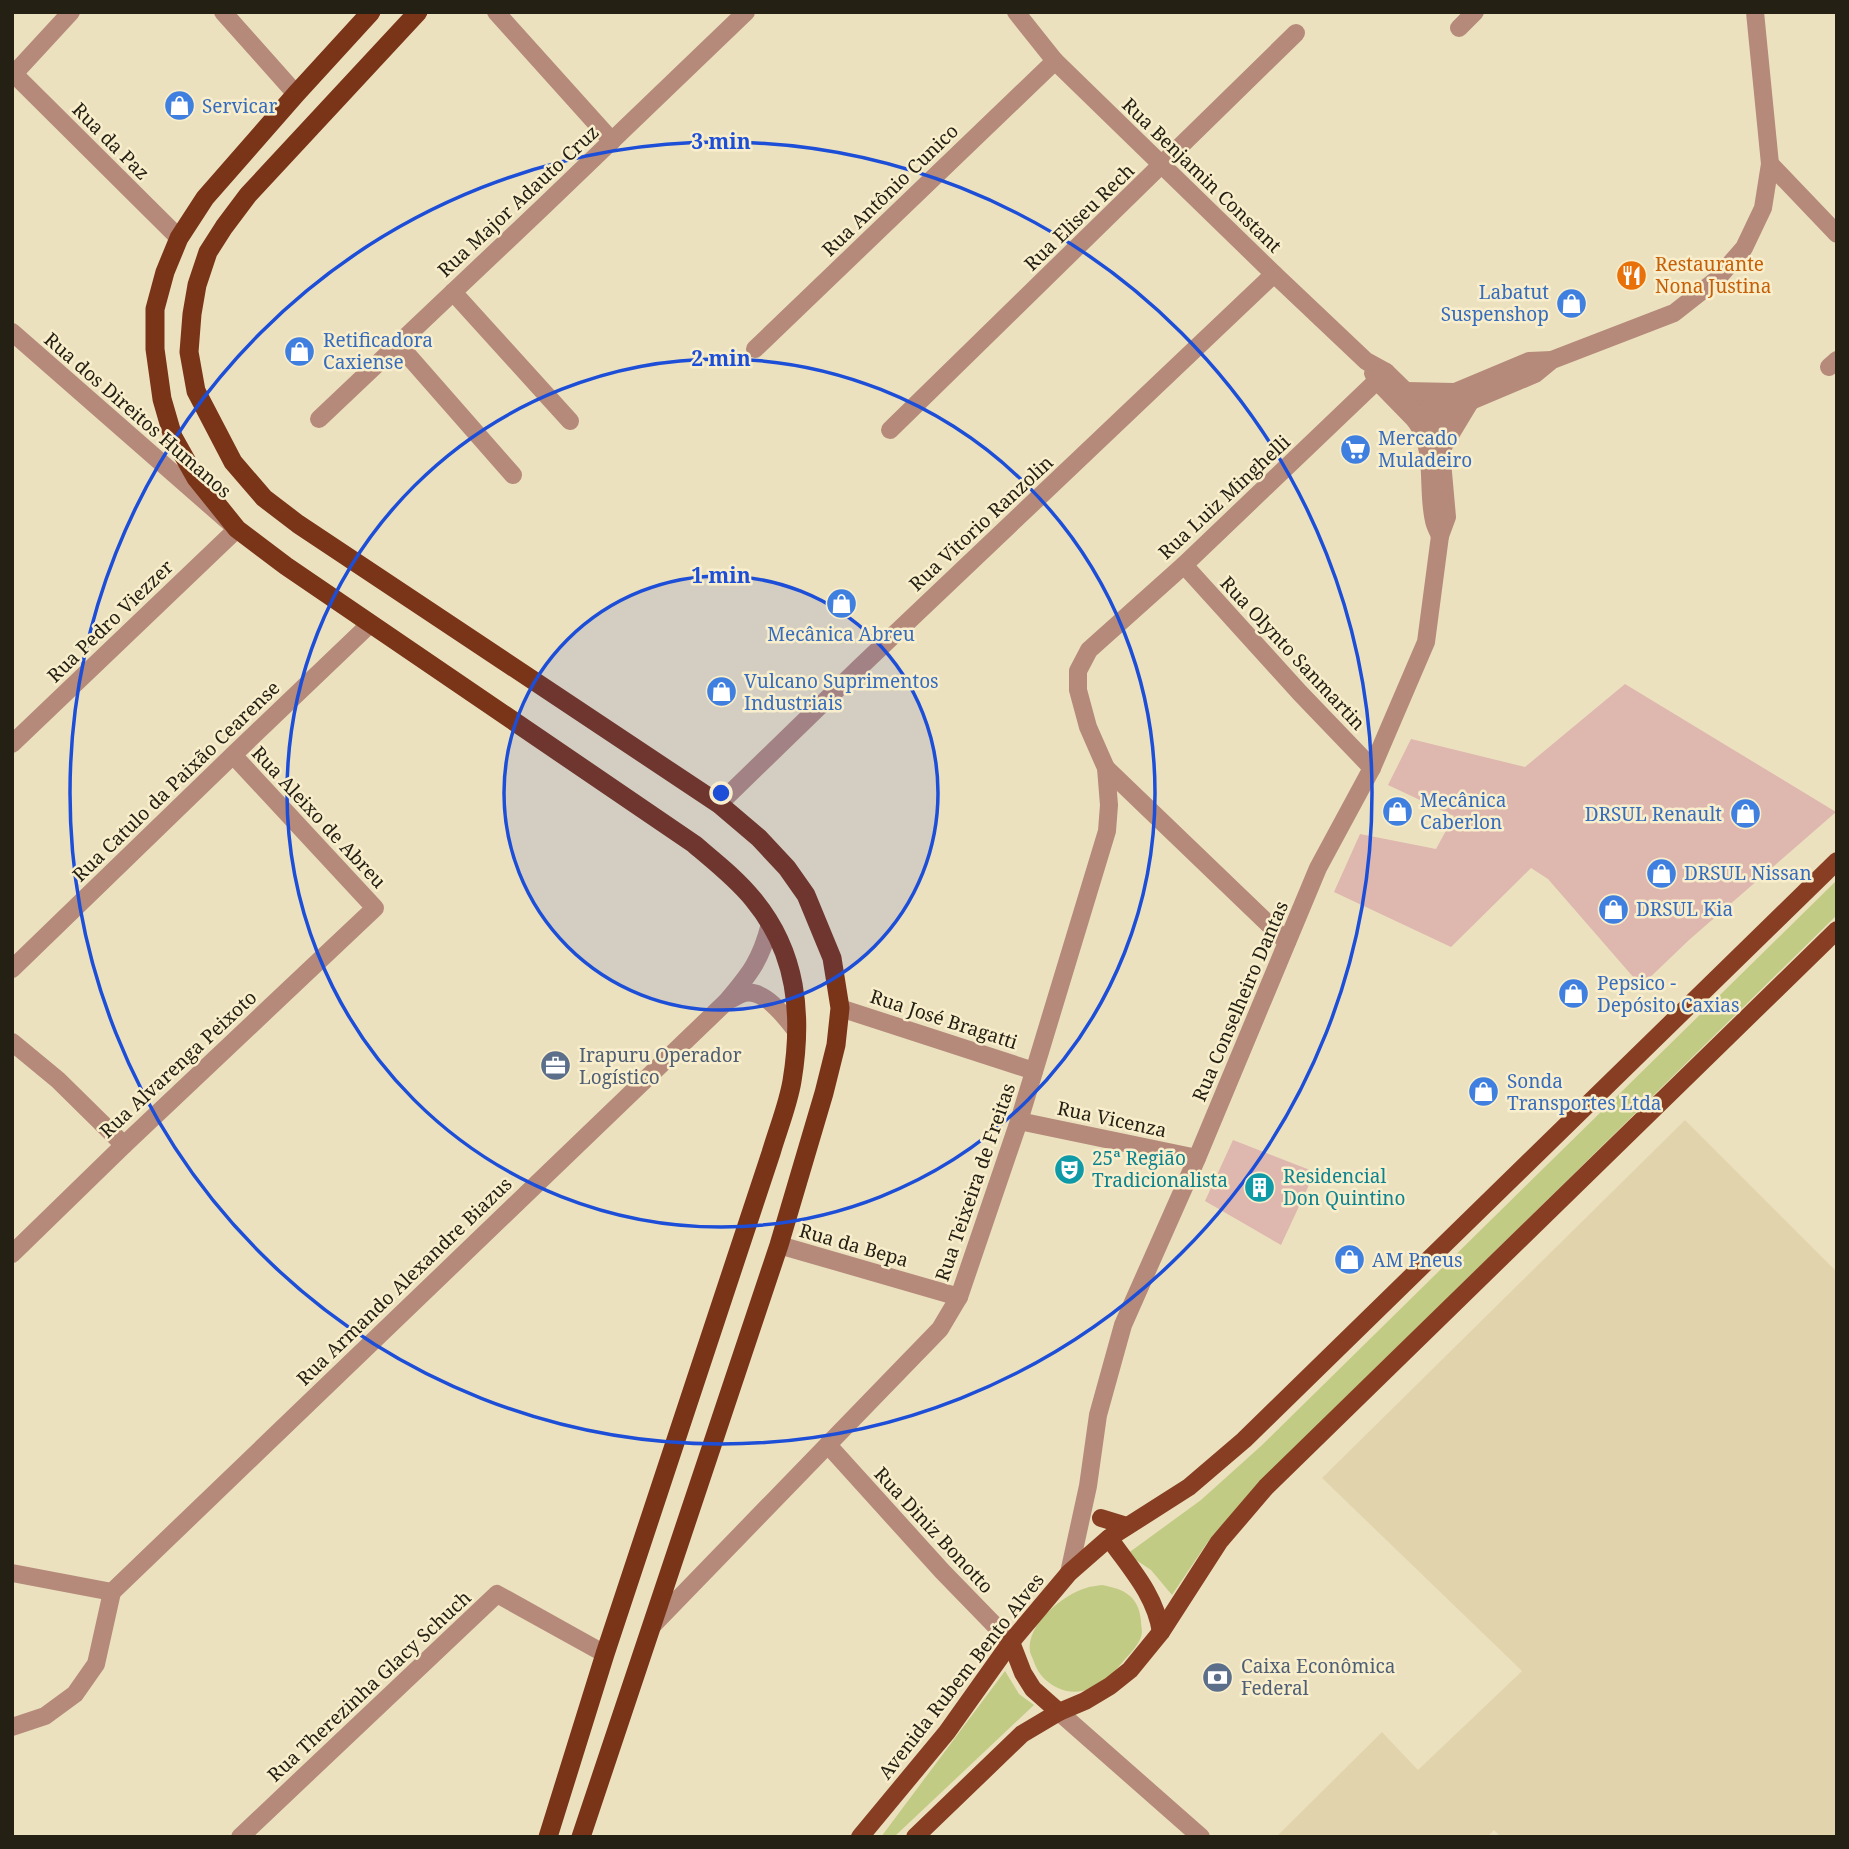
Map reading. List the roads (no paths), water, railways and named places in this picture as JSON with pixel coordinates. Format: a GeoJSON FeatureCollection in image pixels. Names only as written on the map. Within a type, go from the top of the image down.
{"type":"FeatureCollection","features":[{"type":"Feature","properties":{"kind":"highway"},"geometry":{"type":"LineString","coordinates":[[371,12],[205,198],[179,238],[165,272],[155,309],[155,349],[162,399],[173,437],[196,478],[237,529],[370,624],[694,844],[724,869],[753,899],[784,948],[792,972],[796,998],[797,1032],[792,1082],[548,1837]]}},
{"type":"Feature","properties":{"kind":"highway"},"geometry":{"type":"LineString","coordinates":[[418,12],[248,195],[208,252],[191,314],[190,352],[196,391],[233,462],[249,483],[272,504],[309,532],[719,804],[768,848],[806,894],[832,958],[840,1008],[836,1045],[824,1093],[779,1245],[581,1837]]}},
{"type":"Feature","properties":{"kind":"main road","name":"Avenida Rubem Bento Alves"},"geometry":{"type":"LineString","coordinates":[[860,1837],[947,1732],[1011,1642],[1069,1573],[1109,1538],[1189,1487],[1244,1440],[1837,861]]}},
{"type":"Feature","properties":{"kind":"main road"},"geometry":{"type":"LineString","coordinates":[[915,1837],[1022,1734],[1110,1686],[1135,1664],[1161,1632],[1219,1542],[1266,1486],[1837,930]]}},
{"type":"Feature","properties":{"kind":"main road"},"geometry":{"type":"LineString","coordinates":[[1101,1518],[1127,1526]]}},
{"type":"Feature","properties":{"kind":"main road"},"geometry":{"type":"LineString","coordinates":[[1109,1538],[1145,1587],[1153,1602],[1161,1632]]}},
{"type":"Feature","properties":{"kind":"main road"},"geometry":{"type":"LineString","coordinates":[[1011,1642],[1023,1673],[1033,1689],[1059,1712]]}},
{"type":"Feature","properties":{"kind":"street"},"geometry":{"type":"LineString","coordinates":[[13,75],[71,12]]}},
{"type":"Feature","properties":{"kind":"street"},"geometry":{"type":"LineString","coordinates":[[223,12],[296,94]]}},
{"type":"Feature","properties":{"kind":"street"},"geometry":{"type":"LineString","coordinates":[[496,12],[612,141]]}},
{"type":"Feature","properties":{"kind":"street","name":"Rua Major Adauto Cruz"},"geometry":{"type":"LineString","coordinates":[[319,419],[746,12]]}},
{"type":"Feature","properties":{"kind":"street","name":"Rua Benjamin Constant"},"geometry":{"type":"LineString","coordinates":[[1016,12],[1055,61],[1382,376],[1424,421]]}},
{"type":"Feature","properties":{"kind":"street"},"geometry":{"type":"LineString","coordinates":[[1459,28],[1475,12]]}},
{"type":"Feature","properties":{"kind":"street"},"geometry":{"type":"LineString","coordinates":[[1424,421],[1529,361],[1552,360],[1674,313],[1716,280],[1744,248],[1763,208],[1770,164],[1755,12]]}},
{"type":"Feature","properties":{"kind":"street","name":"Rua Eliseu Rech"},"geometry":{"type":"LineString","coordinates":[[890,430],[1296,33]]}},
{"type":"Feature","properties":{"kind":"street","name":"Rua Antônio Cunico"},"geometry":{"type":"LineString","coordinates":[[755,349],[1055,61]]}},
{"type":"Feature","properties":{"kind":"street","name":"Rua da Paz"},"geometry":{"type":"LineString","coordinates":[[13,75],[179,238]]}},
{"type":"Feature","properties":{"kind":"street"},"geometry":{"type":"LineString","coordinates":[[1770,164],[1837,234]]}},
{"type":"Feature","properties":{"kind":"street","name":"Rua Vitorio Ranzolin"},"geometry":{"type":"LineString","coordinates":[[719,804],[1274,274]]}},
{"type":"Feature","properties":{"kind":"street"},"geometry":{"type":"LineString","coordinates":[[453,292],[570,421]]}},
{"type":"Feature","properties":{"kind":"street","name":"Rua dos Direitos Humanos"},"geometry":{"type":"LineString","coordinates":[[12,332],[237,529]]}},
{"type":"Feature","properties":{"kind":"street"},"geometry":{"type":"LineString","coordinates":[[398,344],[513,475]]}},
{"type":"Feature","properties":{"kind":"street","name":"Rua Benjamin Constant"},"geometry":{"type":"LineString","coordinates":[[1382,376],[1406,391],[1424,421]]}},
{"type":"Feature","properties":{"kind":"street","name":"Rua Luiz Minghelli"},"geometry":{"type":"LineString","coordinates":[[1089,650],[1184,565],[1382,376]]}},
{"type":"Feature","properties":{"kind":"street"},"geometry":{"type":"LineString","coordinates":[[1406,391],[1463,397]]}},
{"type":"Feature","properties":{"kind":"street"},"geometry":{"type":"LineString","coordinates":[[1441,450],[1463,397]]}},
{"type":"Feature","properties":{"kind":"street","name":"Rua Conselheiro Dantas"},"geometry":{"type":"LineString","coordinates":[[1069,1573],[1088,1486],[1098,1415],[1123,1325],[1197,1158],[1318,868],[1372,768],[1426,642],[1440,536],[1447,517],[1441,450],[1424,421]]}},
{"type":"Feature","properties":{"kind":"street","name":"Rua Conselheiro Dantas"},"geometry":{"type":"LineString","coordinates":[[1424,421],[1434,520],[1440,536]]}},
{"type":"Feature","properties":{"kind":"street","name":"Rua Pedro Viezzer"},"geometry":{"type":"LineString","coordinates":[[12,744],[237,529]]}},
{"type":"Feature","properties":{"kind":"street","name":"Rua Olynto Sanmartin"},"geometry":{"type":"LineString","coordinates":[[1184,565],[1372,768]]}},
{"type":"Feature","properties":{"kind":"street","name":"Rua Catulo da Paixão Cearense"},"geometry":{"type":"LineString","coordinates":[[12,969],[370,624]]}},
{"type":"Feature","properties":{"kind":"street","name":"Rua Teixeira de Freitas"},"geometry":{"type":"LineString","coordinates":[[653,1625],[940,1329],[959,1297],[1019,1121],[1107,831],[1109,805],[1106,768],[1088,727],[1079,691],[1078,671],[1089,650]]}},
{"type":"Feature","properties":{"kind":"street","name":"Rua Aleixo de Abreu"},"geometry":{"type":"LineString","coordinates":[[233,755],[375,908]]}},
{"type":"Feature","properties":{"kind":"street"},"geometry":{"type":"LineString","coordinates":[[1106,768],[1287,942]]}},
{"type":"Feature","properties":{"kind":"street","name":"Rua Alvarenga Peixoto"},"geometry":{"type":"LineString","coordinates":[[12,1254],[375,908]]}},
{"type":"Feature","properties":{"kind":"street","name":"Rua Armando Alexandre Biazus"},"geometry":{"type":"LineString","coordinates":[[112,1592],[726,1002],[760,957],[770,924]]}},
{"type":"Feature","properties":{"kind":"street"},"geometry":{"type":"LineString","coordinates":[[726,1002],[746,992],[761,996],[785,1017],[797,1032]]}},
{"type":"Feature","properties":{"kind":"street","name":"Rua José Bragatti"},"geometry":{"type":"LineString","coordinates":[[840,1008],[1034,1071]]}},
{"type":"Feature","properties":{"kind":"street"},"geometry":{"type":"LineString","coordinates":[[12,1042],[58,1080],[124,1145]]}},
{"type":"Feature","properties":{"kind":"street","name":"Rua Vicenza"},"geometry":{"type":"LineString","coordinates":[[1019,1121],[1197,1158]]}},
{"type":"Feature","properties":{"kind":"street","name":"Rua da Bepa"},"geometry":{"type":"LineString","coordinates":[[779,1245],[959,1297]]}},
{"type":"Feature","properties":{"kind":"street","name":"Rua Diniz Bonotto"},"geometry":{"type":"LineString","coordinates":[[828,1445],[942,1571],[1011,1642]]}},
{"type":"Feature","properties":{"kind":"street"},"geometry":{"type":"LineString","coordinates":[[1088,1486],[1109,1538]]}},
{"type":"Feature","properties":{"kind":"street"},"geometry":{"type":"LineString","coordinates":[[12,1573],[112,1592],[96,1664],[75,1694],[45,1716],[12,1727]]}},
{"type":"Feature","properties":{"kind":"street","name":"Rua Therezinha Glacy Schuch"},"geometry":{"type":"LineString","coordinates":[[240,1837],[497,1594],[605,1654]]}},
{"type":"Feature","properties":{"kind":"street"},"geometry":{"type":"LineString","coordinates":[[1059,1712],[1201,1837]]}},
{"type":"Feature","properties":{"kind":"place","name":"Servicar"},"geometry":{"type":"Point","coordinates":[179,106]}},
{"type":"Feature","properties":{"kind":"place","name":"Restaurante Nona Justina"},"geometry":{"type":"Point","coordinates":[1632,275]}},
{"type":"Feature","properties":{"kind":"place","name":"Labatut Suspenshop"},"geometry":{"type":"Point","coordinates":[1572,303]}},
{"type":"Feature","properties":{"kind":"place","name":"Retificadora Caxiense"},"geometry":{"type":"Point","coordinates":[300,351]}},
{"type":"Feature","properties":{"kind":"place","name":"Mercado Muladeiro"},"geometry":{"type":"Point","coordinates":[1355,449]}},
{"type":"Feature","properties":{"kind":"place","name":"Mecânica Abreu"},"geometry":{"type":"Point","coordinates":[841,603]}},
{"type":"Feature","properties":{"kind":"place","name":"Vulcano Suprimentos Industriais"},"geometry":{"type":"Point","coordinates":[721,692]}},
{"type":"Feature","properties":{"kind":"place","name":"Mecânica Caberlon"},"geometry":{"type":"Point","coordinates":[1397,811]}},
{"type":"Feature","properties":{"kind":"place","name":"DRSUL Renault"},"geometry":{"type":"Point","coordinates":[1745,814]}},
{"type":"Feature","properties":{"kind":"place","name":"DRSUL Nissan"},"geometry":{"type":"Point","coordinates":[1661,873]}},
{"type":"Feature","properties":{"kind":"place","name":"DRSUL Kia"},"geometry":{"type":"Point","coordinates":[1613,909]}},
{"type":"Feature","properties":{"kind":"place","name":"Pepsico - Depósito Caxias"},"geometry":{"type":"Point","coordinates":[1574,994]}},
{"type":"Feature","properties":{"kind":"place","name":"Irapuru Operador Logístico"},"geometry":{"type":"Point","coordinates":[556,1066]}},
{"type":"Feature","properties":{"kind":"place","name":"Sonda Transportes Ltda"},"geometry":{"type":"Point","coordinates":[1484,1092]}},
{"type":"Feature","properties":{"kind":"place","name":"25ª Região Tradicionalista"},"geometry":{"type":"Point","coordinates":[1069,1169]}},
{"type":"Feature","properties":{"kind":"place","name":"Residencial Don Quintino"},"geometry":{"type":"Point","coordinates":[1260,1187]}},
{"type":"Feature","properties":{"kind":"place","name":"AM Pneus"},"geometry":{"type":"Point","coordinates":[1349,1260]}},
{"type":"Feature","properties":{"kind":"place","name":"Caixa Econômica Federal"},"geometry":{"type":"Point","coordinates":[1218,1677]}}]}
